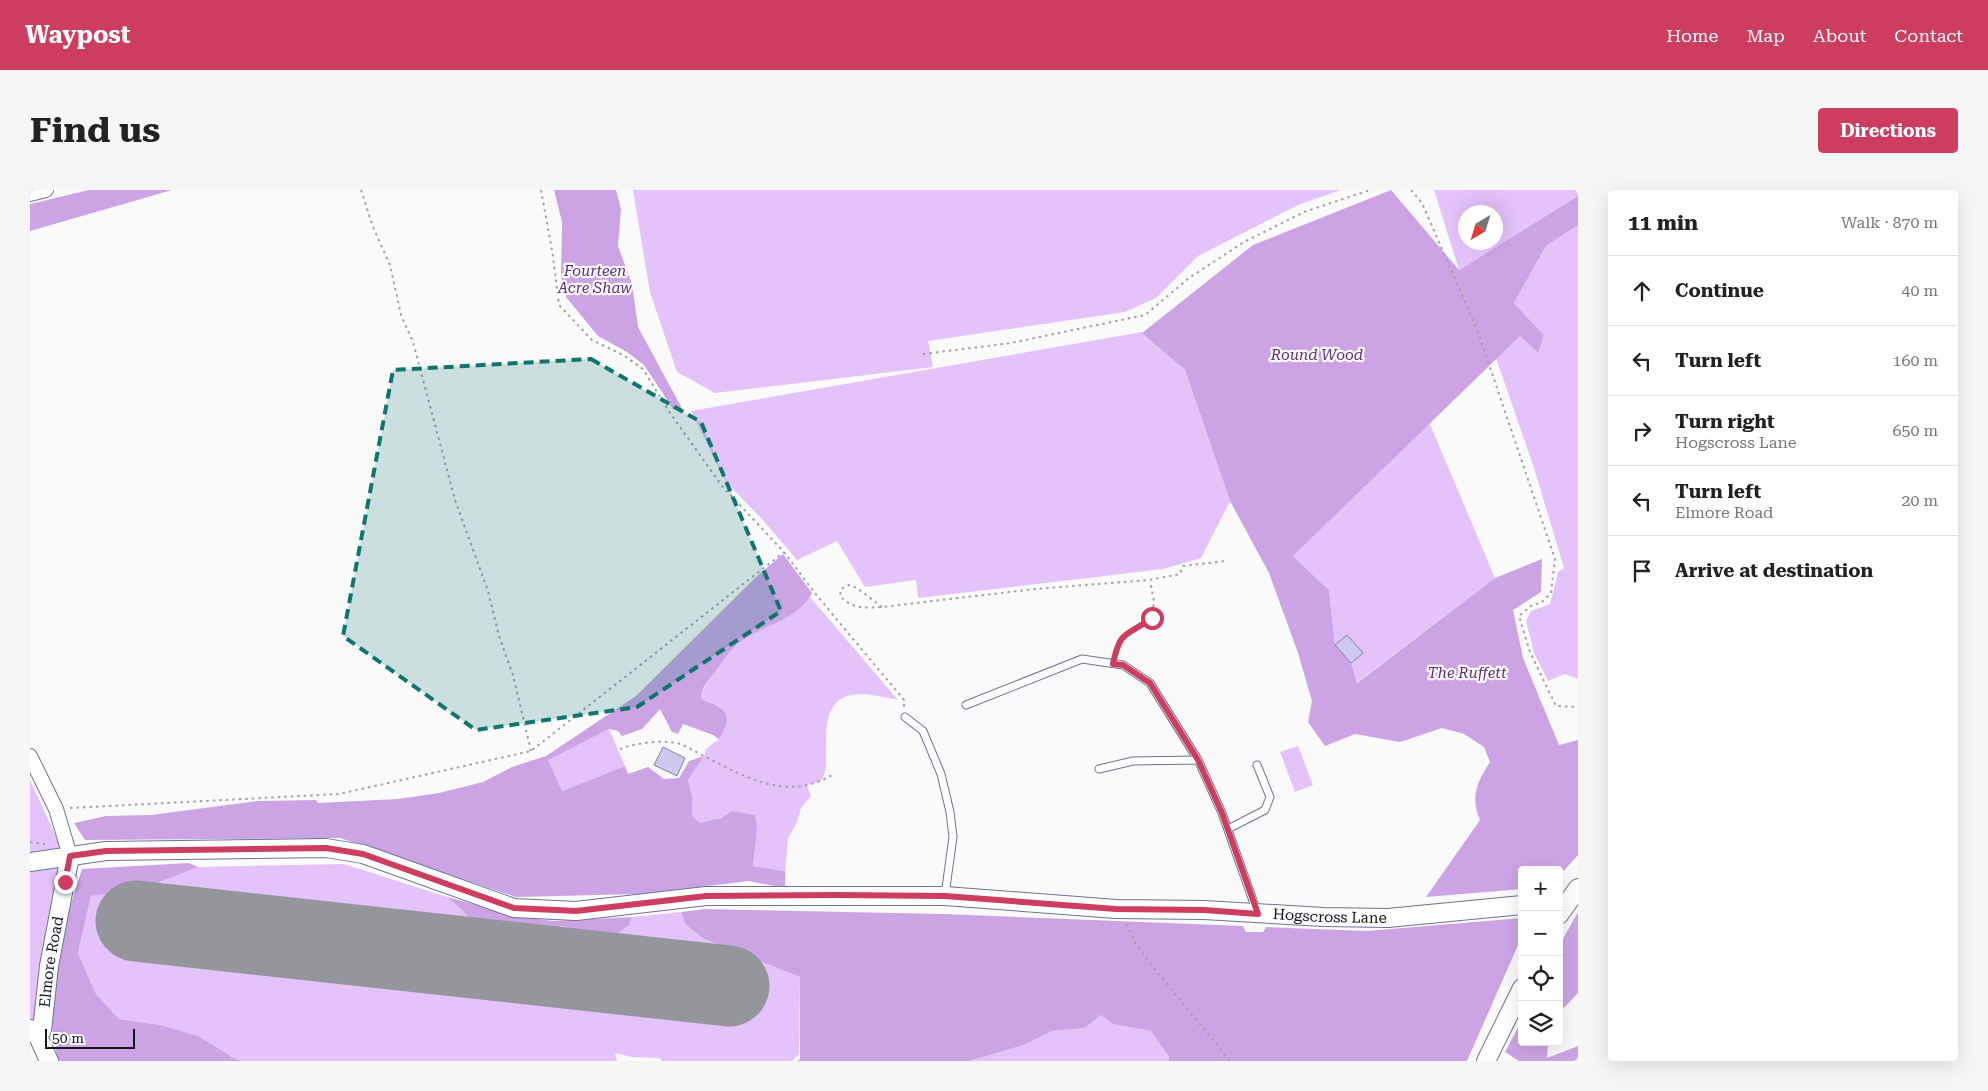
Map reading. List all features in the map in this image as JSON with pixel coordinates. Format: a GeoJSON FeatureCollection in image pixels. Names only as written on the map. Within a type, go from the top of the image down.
{"type":"FeatureCollection","features":[{"type":"Feature","properties":{"kind":"street"},"geometry":{"type":"LineString","coordinates":[[30,194],[46,190]]}},
{"type":"Feature","properties":{"kind":"street"},"geometry":{"type":"LineString","coordinates":[[30,756],[56,809],[70,856]]}},
{"type":"Feature","properties":{"kind":"street","name":"Hogscross Lane"},"geometry":{"type":"LineString","coordinates":[[30,862],[106,851],[326,848],[363,854],[514,908],[576,911],[706,896],[945,896],[1116,909],[1204,910],[1258,914],[1388,918],[1518,905]]}},
{"type":"Feature","properties":{"kind":"street","name":"Elmore Road"},"geometry":{"type":"LineString","coordinates":[[49,1061],[34,1033],[42,1030],[49,966],[70,856]]}},
{"type":"Feature","properties":{"kind":"street"},"geometry":{"type":"LineString","coordinates":[[1563,893],[1578,888]]}},
{"type":"Feature","properties":{"kind":"street"},"geometry":{"type":"LineString","coordinates":[[1562,911],[1578,888]]}},
{"type":"Feature","properties":{"kind":"street"},"geometry":{"type":"LineString","coordinates":[[1486,1061],[1518,996]]}},
{"type":"Feature","properties":{"kind":"lane"},"geometry":{"type":"LineString","coordinates":[[966,705],[1082,659],[1123,665],[1150,683],[1198,760],[1228,829],[1258,914]]}},
{"type":"Feature","properties":{"kind":"lane"},"geometry":{"type":"LineString","coordinates":[[905,718],[924,731],[941,774],[950,812],[953,837],[945,896]]}},
{"type":"Feature","properties":{"kind":"lane"},"geometry":{"type":"LineString","coordinates":[[1099,769],[1133,760],[1198,760]]}},
{"type":"Feature","properties":{"kind":"lane"},"geometry":{"type":"LineString","coordinates":[[1228,829],[1265,810],[1270,797],[1257,765]]}},
{"type":"Feature","properties":{"kind":"path"},"geometry":{"type":"LineString","coordinates":[[362,190],[373,228],[390,265],[401,315],[413,342],[455,500],[488,591],[499,636],[513,675],[531,751]]}},
{"type":"Feature","properties":{"kind":"path"},"geometry":{"type":"LineString","coordinates":[[541,190],[553,256],[559,306],[592,340],[623,355],[643,369],[670,413],[722,486],[784,552],[814,592],[904,700],[905,718]]}},
{"type":"Feature","properties":{"kind":"path"},"geometry":{"type":"LineString","coordinates":[[923,354],[1011,342],[1145,315],[1189,278],[1244,242],[1304,212],[1370,190]]}},
{"type":"Feature","properties":{"kind":"path"},"geometry":{"type":"LineString","coordinates":[[1411,190],[1422,203],[1478,332],[1555,559],[1551,593],[1542,603],[1532,605],[1519,616],[1530,652],[1556,706],[1578,707]]}},
{"type":"Feature","properties":{"kind":"path"},"geometry":{"type":"LineString","coordinates":[[56,809],[338,794],[531,751],[784,552]]}},
{"type":"Feature","properties":{"kind":"path"},"geometry":{"type":"LineString","coordinates":[[882,607],[858,588],[850,585],[841,589],[840,596],[845,602],[860,608],[882,607],[1035,589],[1150,580],[1180,574],[1183,566],[1225,561]]}},
{"type":"Feature","properties":{"kind":"path"},"geometry":{"type":"LineString","coordinates":[[1113,664],[1117,646],[1123,635],[1152,618],[1154,601],[1150,580]]}},
{"type":"Feature","properties":{"kind":"path"},"geometry":{"type":"LineString","coordinates":[[620,748],[633,743],[678,743],[737,773],[765,784],[786,788],[821,781],[832,775]]}},
{"type":"Feature","properties":{"kind":"path"},"geometry":{"type":"LineString","coordinates":[[1116,909],[1126,916],[1127,927],[1148,961],[1230,1061]]}},
{"type":"Feature","properties":{"kind":"highlighted area"},"geometry":{"type":"Polygon","coordinates":[[[591,359],[701,422],[781,611],[637,707],[476,730],[343,636],[393,370],[591,359]]]}},
{"type":"Feature","properties":{"kind":"shaded area"},"geometry":{"type":"Polygon","coordinates":[[[633,190],[1341,190],[1298,205],[1198,256],[1156,298],[1125,312],[928,341],[933,367],[715,393],[677,372],[650,292],[633,190]]]}},
{"type":"Feature","properties":{"kind":"shaded area"},"geometry":{"type":"Polygon","coordinates":[[[1434,190],[1578,190],[1578,196],[1503,243],[1503,205],[1458,205],[1458,250],[1491,250],[1459,270],[1434,190]]]}},
{"type":"Feature","properties":{"kind":"shaded area"},"geometry":{"type":"Polygon","coordinates":[[[1578,225],[1578,679],[1565,674],[1548,681],[1534,653],[1526,621],[1531,611],[1550,604],[1558,572],[1564,568],[1534,468],[1496,358],[1520,336],[1537,352],[1544,335],[1514,303],[1546,246],[1578,225]]]}},
{"type":"Feature","properties":{"kind":"shaded area"},"geometry":{"type":"Polygon","coordinates":[[[1142,332],[1185,370],[1230,501],[1201,558],[1163,569],[918,598],[916,580],[865,587],[837,541],[797,560],[762,519],[726,482],[691,411],[1142,332]]]}},
{"type":"Feature","properties":{"kind":"shaded area"},"geometry":{"type":"Polygon","coordinates":[[[1429,422],[1495,578],[1356,683],[1351,663],[1363,653],[1347,635],[1335,645],[1329,590],[1293,556],[1429,422]]]}},
{"type":"Feature","properties":{"kind":"shaded area"},"geometry":{"type":"Polygon","coordinates":[[[810,597],[898,700],[857,694],[847,696],[838,701],[831,710],[827,722],[825,771],[821,781],[807,785],[811,796],[801,808],[797,822],[788,839],[785,871],[753,866],[757,831],[732,811],[717,819],[700,823],[692,816],[692,796],[688,780],[704,756],[706,749],[719,739],[718,706],[705,702],[701,698],[702,690],[707,681],[734,646],[751,634],[794,611],[810,597]]]}},
{"type":"Feature","properties":{"kind":"shaded area"},"geometry":{"type":"Polygon","coordinates":[[[609,729],[625,766],[562,791],[547,760],[609,729]]]}},
{"type":"Feature","properties":{"kind":"shaded area"},"geometry":{"type":"Polygon","coordinates":[[[1298,746],[1313,785],[1295,792],[1280,752],[1298,746]]]}},
{"type":"Feature","properties":{"kind":"shaded area"},"geometry":{"type":"Polygon","coordinates":[[[30,780],[64,854],[30,857],[30,780]]]}},
{"type":"Feature","properties":{"kind":"shaded area"},"geometry":{"type":"Polygon","coordinates":[[[56,864],[63,868],[37,1027],[30,1023],[30,869],[56,864]]]}},
{"type":"Feature","properties":{"kind":"shaded area"},"geometry":{"type":"Polygon","coordinates":[[[344,864],[447,897],[462,910],[477,928],[514,943],[530,932],[561,926],[629,925],[632,917],[681,912],[686,925],[704,939],[800,977],[799,1054],[792,1061],[662,1061],[659,1058],[632,1057],[615,1053],[617,1061],[242,1061],[160,1025],[119,1019],[96,994],[78,953],[91,896],[137,891],[198,867],[344,864]]]}},
{"type":"Feature","properties":{"kind":"shaded area"},"geometry":{"type":"Polygon","coordinates":[[[1101,1015],[1113,1024],[1151,1031],[1169,1057],[1169,1061],[969,1061],[1024,1045],[1052,1031],[1085,1028],[1101,1015]]]}},
{"type":"Feature","properties":{"kind":"green space"},"geometry":{"type":"Polygon","coordinates":[[[89,190],[172,190],[30,231],[30,204],[89,190]]]}},
{"type":"Feature","properties":{"kind":"green space","name":"Fourteen Acre Shaw"},"geometry":{"type":"Polygon","coordinates":[[[554,190],[616,190],[621,209],[618,246],[632,284],[638,327],[684,412],[673,409],[644,365],[627,352],[598,336],[566,297],[561,275],[562,222],[554,190]]]}},
{"type":"Feature","properties":{"kind":"green space"},"geometry":{"type":"Polygon","coordinates":[[[1391,190],[1459,270],[1491,250],[1503,250],[1503,243],[1578,196],[1578,225],[1546,246],[1514,303],[1544,335],[1538,353],[1520,336],[1293,556],[1329,590],[1335,645],[1351,663],[1357,683],[1495,578],[1542,559],[1541,592],[1513,610],[1523,658],[1559,745],[1578,740],[1578,855],[1563,872],[1563,866],[1518,866],[1518,889],[1426,897],[1480,820],[1475,797],[1476,790],[1490,762],[1484,747],[1464,734],[1442,728],[1400,742],[1355,734],[1325,746],[1308,722],[1312,701],[1298,653],[1269,573],[1230,501],[1185,370],[1142,333],[1253,245],[1391,190]]]}},
{"type":"Feature","properties":{"kind":"green space"},"geometry":{"type":"Polygon","coordinates":[[[783,554],[812,593],[799,609],[735,646],[705,684],[701,698],[723,710],[727,718],[726,726],[719,739],[683,724],[678,734],[672,732],[660,709],[642,729],[622,736],[618,731],[609,729],[548,760],[562,791],[625,766],[628,774],[648,767],[664,779],[679,778],[689,761],[704,756],[688,780],[692,796],[692,816],[700,823],[721,818],[732,811],[755,815],[757,831],[753,866],[785,871],[785,888],[749,881],[640,894],[516,897],[340,838],[85,840],[74,823],[106,816],[151,815],[258,801],[316,800],[318,803],[398,799],[439,793],[483,782],[512,767],[546,756],[636,696],[756,577],[783,554]]]}},
{"type":"Feature","properties":{"kind":"green space"},"geometry":{"type":"Polygon","coordinates":[[[189,863],[198,867],[137,891],[91,896],[78,953],[96,994],[119,1019],[160,1025],[198,1036],[242,1061],[58,1061],[52,1029],[60,939],[82,869],[189,863]]]}},
{"type":"Feature","properties":{"kind":"green space"},"geometry":{"type":"Polygon","coordinates":[[[447,897],[517,916],[553,921],[632,917],[629,925],[602,944],[592,945],[567,927],[561,926],[554,929],[530,932],[514,943],[497,941],[477,928],[462,910],[447,897]]]}},
{"type":"Feature","properties":{"kind":"green space"},"geometry":{"type":"Polygon","coordinates":[[[705,909],[943,914],[1243,926],[1246,932],[1263,932],[1266,927],[1367,931],[1518,918],[1518,945],[1467,1061],[1169,1061],[1169,1057],[1151,1031],[1113,1024],[1101,1015],[1085,1028],[1052,1031],[1024,1045],[969,1061],[797,1061],[800,1059],[800,977],[704,939],[686,925],[681,912],[705,909]]]}},
{"type":"Feature","properties":{"kind":"green space"},"geometry":{"type":"Polygon","coordinates":[[[1578,912],[1578,993],[1563,1009],[1563,956],[1563,939],[1578,912]]]}},
{"type":"Feature","properties":{"kind":"green space"},"geometry":{"type":"Polygon","coordinates":[[[1518,1028],[1518,1046],[1548,1046],[1547,1058],[1578,1046],[1578,1061],[1519,1061],[1505,1052],[1518,1028]]]}},
{"type":"Feature","properties":{"kind":"building"},"geometry":{"type":"Polygon","coordinates":[[[1347,635],[1363,653],[1351,663],[1335,645],[1347,635]]]}},
{"type":"Feature","properties":{"kind":"building"},"geometry":{"type":"Polygon","coordinates":[[[663,747],[685,758],[677,776],[654,765],[663,747]]]}},
{"type":"Feature","properties":{"kind":"runway"},"geometry":{"type":"LineString","coordinates":[[136,921],[729,986]]}},
{"type":"Feature","properties":{"kind":"route"},"geometry":{"type":"LineString","coordinates":[[65,882],[70,856],[106,851],[326,848],[363,854],[514,908],[576,911],[706,896],[837,895],[945,896],[1116,909],[1204,910],[1258,914],[1222,813],[1198,760],[1150,683],[1123,665],[1113,664],[1117,646],[1123,635],[1152,618]]}},
{"type":"Feature","properties":{"kind":"park label","name":"Round Wood"},"geometry":{"type":"Point","coordinates":[1317,355]}},
{"type":"Feature","properties":{"kind":"park label","name":"The Ruffett"},"geometry":{"type":"Point","coordinates":[1467,673]}}]}
